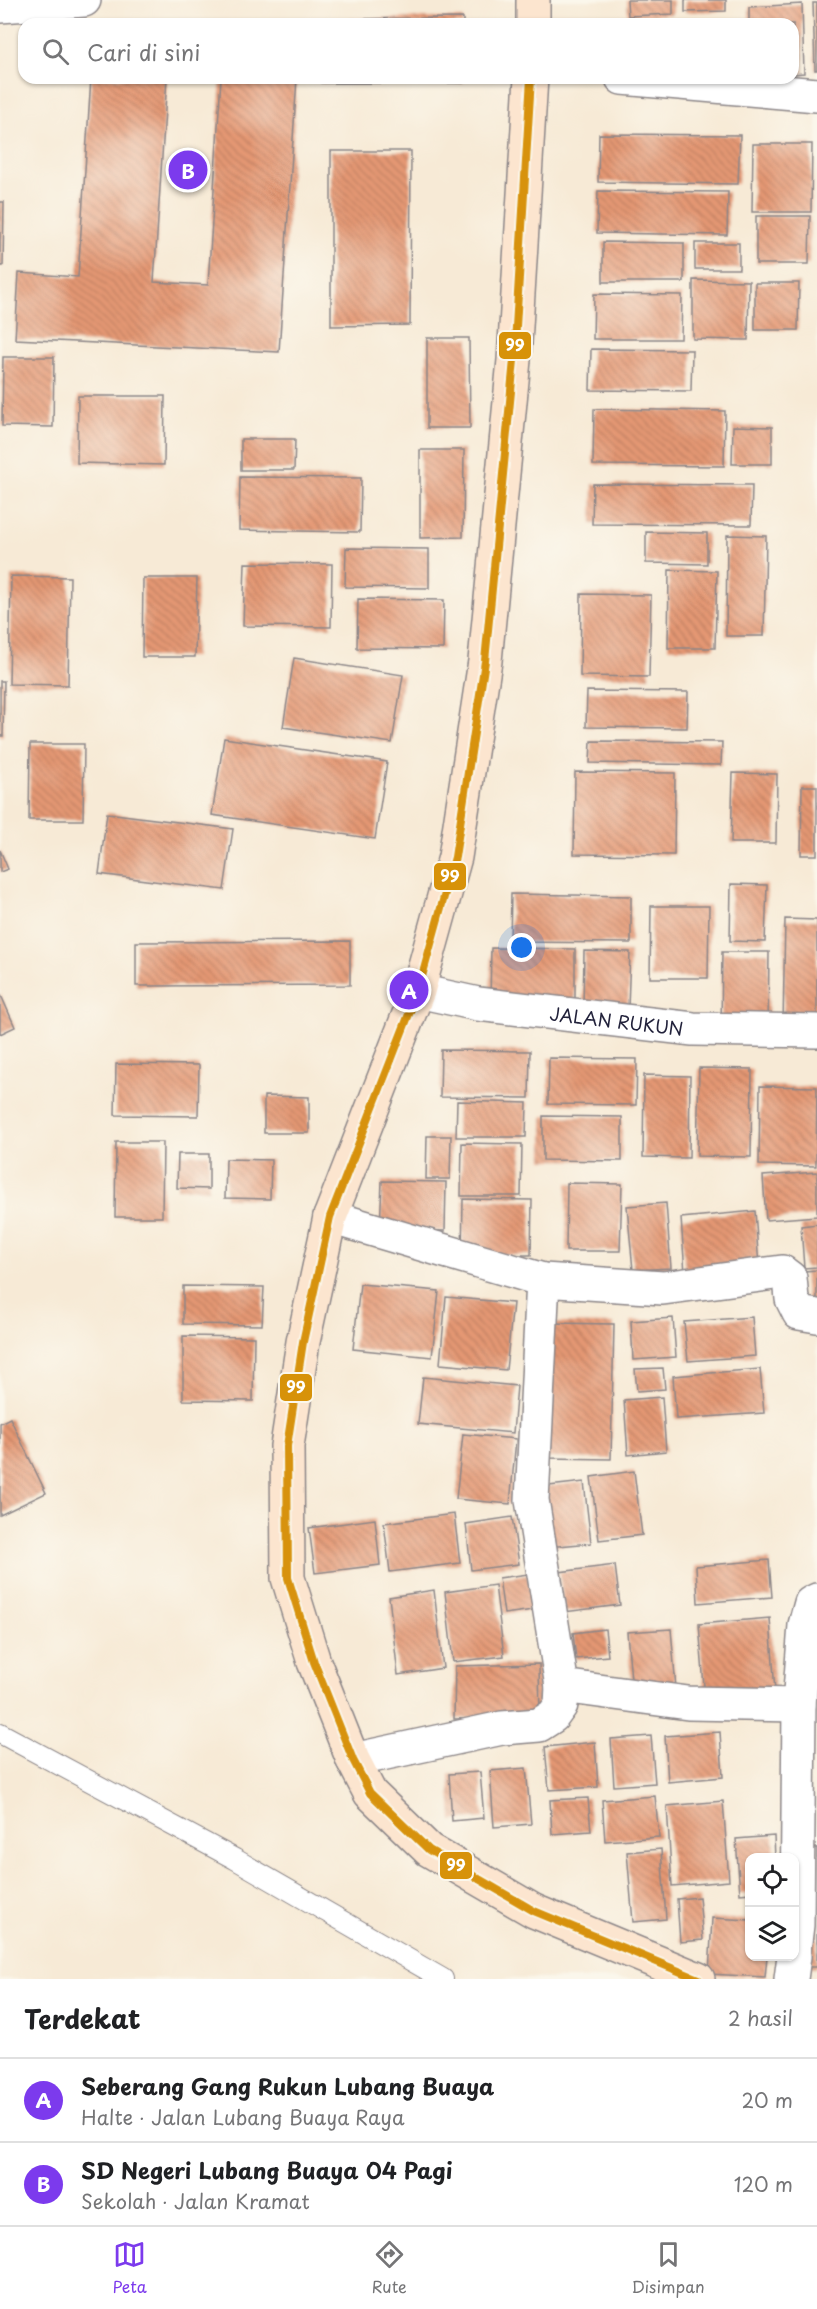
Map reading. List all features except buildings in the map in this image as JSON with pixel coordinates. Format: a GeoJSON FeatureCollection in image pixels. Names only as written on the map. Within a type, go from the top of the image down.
{"type":"FeatureCollection","features":[{"type":"Feature","properties":{"kind":"main road"},"geometry":{"type":"LineString","coordinates":[[533,0],[533,18]]}},
{"type":"Feature","properties":{"kind":"main road"},"geometry":{"type":"LineString","coordinates":[[531,84],[514,360],[485,661],[455,857],[418,991],[330,1217],[303,1342],[286,1446],[288,1578],[314,1662],[353,1760],[370,1793],[429,1850],[534,1911],[698,1979]]}},
{"type":"Feature","properties":{"kind":"street"},"geometry":{"type":"LineString","coordinates":[[0,6],[84,0]]}},
{"type":"Feature","properties":{"kind":"street"},"geometry":{"type":"LineString","coordinates":[[691,84],[817,95]]}},
{"type":"Feature","properties":{"kind":"street","name":"JALAN RUKUN"},"geometry":{"type":"LineString","coordinates":[[418,991],[477,1004],[693,1029],[817,1031]]}},
{"type":"Feature","properties":{"kind":"street"},"geometry":{"type":"LineString","coordinates":[[330,1217],[543,1280],[663,1288],[782,1272],[790,1278],[792,1299],[799,1313],[817,1316]]}},
{"type":"Feature","properties":{"kind":"street"},"geometry":{"type":"LineString","coordinates":[[353,1760],[502,1728],[539,1725],[561,1705],[562,1686],[532,1500],[543,1280]]}},
{"type":"Feature","properties":{"kind":"street"},"geometry":{"type":"LineString","coordinates":[[797,1907],[799,1705],[805,1625],[811,1603],[817,1600]]}},
{"type":"Feature","properties":{"kind":"street"},"geometry":{"type":"LineString","coordinates":[[562,1686],[688,1702],[799,1705]]}},
{"type":"Feature","properties":{"kind":"street"},"geometry":{"type":"LineString","coordinates":[[791,1979],[793,1961]]}},
{"type":"Feature","properties":{"kind":"lane"},"geometry":{"type":"LineString","coordinates":[[0,1732],[235,1859],[443,1979]]}},
{"type":"Feature","properties":{"kind":"transit line","name":"99"},"geometry":{"type":"LineString","coordinates":[[531,84],[514,360],[485,661],[455,857],[418,991],[330,1217],[303,1342],[287,1446],[288,1578],[314,1662],[353,1760],[370,1793],[429,1850],[534,1911],[698,1979]]}},
{"type":"Feature","properties":{"kind":"place","name":"SD Negeri Lubang Buaya 04 Pagi"},"geometry":{"type":"Point","coordinates":[188,170]}},
{"type":"Feature","properties":{"kind":"place","name":"Seberang Gang Rukun Lubang Buaya"},"geometry":{"type":"Point","coordinates":[409,990]}}]}
